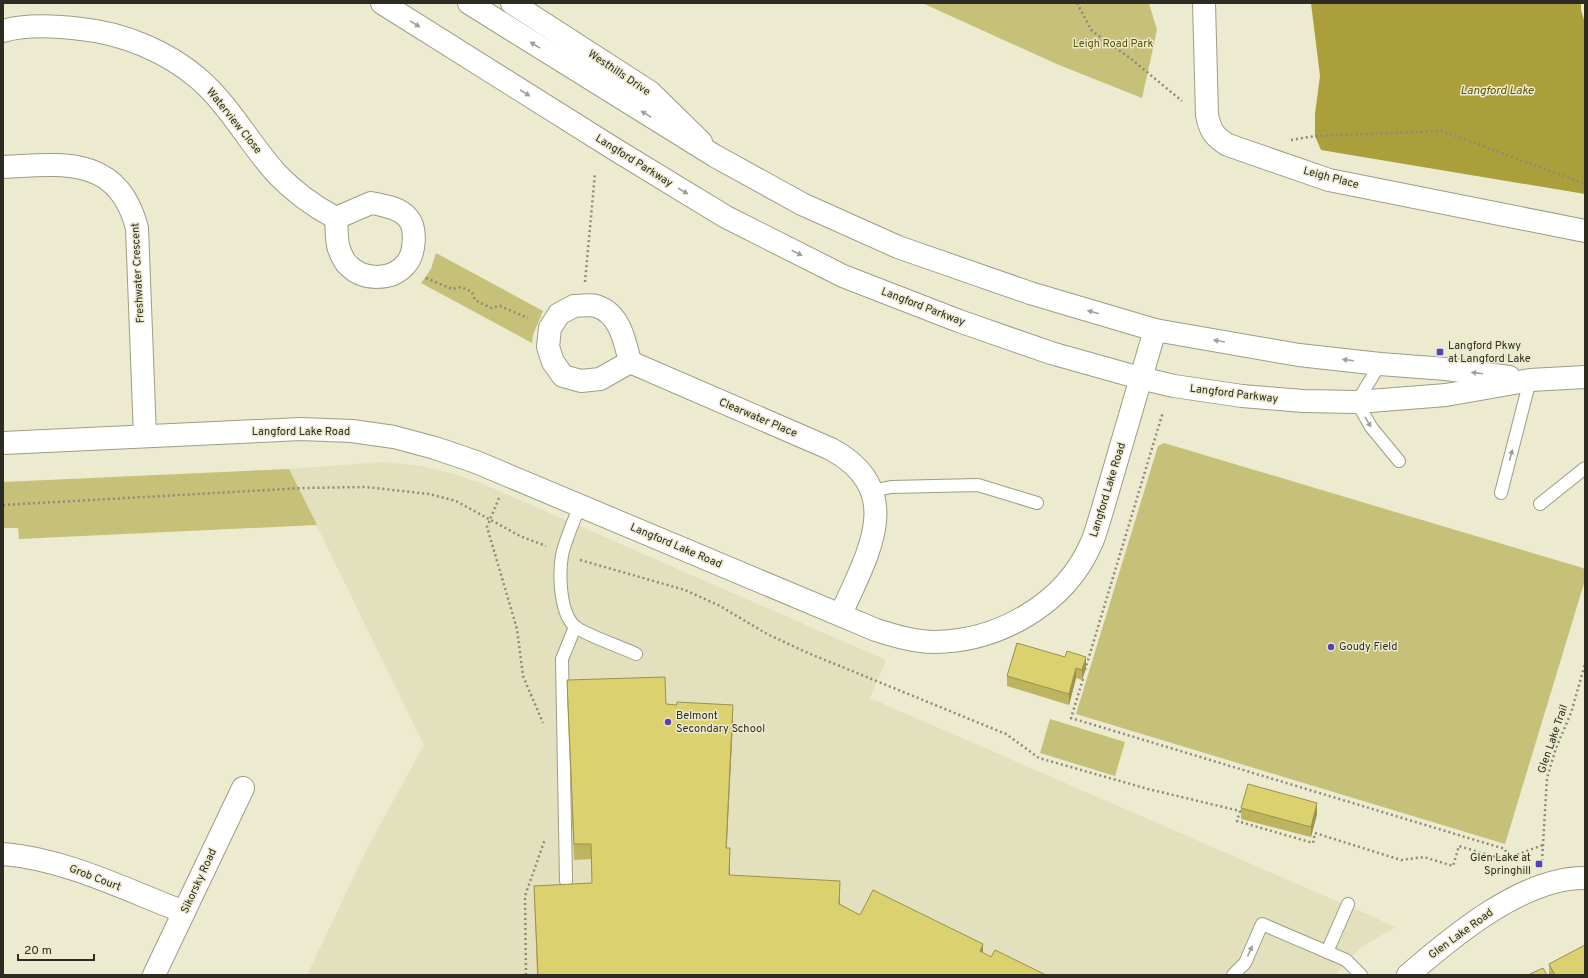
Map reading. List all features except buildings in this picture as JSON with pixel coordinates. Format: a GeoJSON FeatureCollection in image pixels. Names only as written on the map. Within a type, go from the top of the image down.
{"type":"FeatureCollection","features":[{"type":"Feature","properties":{"kind":"street","name":"Langford Parkway"},"geometry":{"type":"LineString","coordinates":[[382,3],[726,217],[843,276],[959,321],[1051,353],[1174,386],[1242,396],[1304,401],[1357,402],[1446,395],[1530,380],[1585,377]]}},
{"type":"Feature","properties":{"kind":"street","name":"Langford Parkway"},"geometry":{"type":"LineString","coordinates":[[469,3],[715,156],[802,204],[898,247],[1030,293],[1154,330],[1299,355],[1380,364],[1446,369],[1530,380]]}},
{"type":"Feature","properties":{"kind":"street","name":"Westhills Drive"},"geometry":{"type":"LineString","coordinates":[[512,3],[650,92],[715,156]]}},
{"type":"Feature","properties":{"kind":"street","name":"Leigh Place"},"geometry":{"type":"LineString","coordinates":[[1204,3],[1207,115],[1210,128],[1217,139],[1328,180],[1585,230]]}},
{"type":"Feature","properties":{"kind":"street","name":"Waterview Close"},"geometry":{"type":"LineString","coordinates":[[3,31],[35,27],[65,27],[93,30],[123,38],[152,49],[199,79],[219,100],[276,172],[312,205],[336,218]]}},
{"type":"Feature","properties":{"kind":"street","name":"Freshwater Crescent"},"geometry":{"type":"LineString","coordinates":[[3,167],[65,164],[82,167],[97,173],[109,182],[128,202],[134,213],[137,228],[145,436]]}},
{"type":"Feature","properties":{"kind":"street","name":"Langford Lake Road"},"geometry":{"type":"LineString","coordinates":[[3,443],[301,429],[352,431],[394,437],[435,448],[469,460],[841,614],[876,630],[904,638],[934,642],[966,639],[996,630],[1023,618],[1045,603],[1063,586],[1078,567],[1091,545],[1105,503],[1154,330]]}},
{"type":"Feature","properties":{"kind":"street","name":"Clearwater Place"},"geometry":{"type":"LineString","coordinates":[[630,362],[838,452],[856,465],[872,491],[875,508],[874,536],[841,614]]}},
{"type":"Feature","properties":{"kind":"street","name":"Sikorsky Road"},"geometry":{"type":"LineString","coordinates":[[154,975],[243,788]]}},
{"type":"Feature","properties":{"kind":"street","name":"Grob Court"},"geometry":{"type":"LineString","coordinates":[[3,854],[23,856],[59,864],[184,912]]}},
{"type":"Feature","properties":{"kind":"street","name":"Glen Lake Road"},"geometry":{"type":"LineString","coordinates":[[1408,975],[1438,949],[1488,912],[1540,886],[1574,878],[1585,878]]}},
{"type":"Feature","properties":{"kind":"lane"},"geometry":{"type":"LineString","coordinates":[[1380,364],[1357,402],[1371,427],[1399,461]]}},
{"type":"Feature","properties":{"kind":"lane"},"geometry":{"type":"LineString","coordinates":[[1501,493],[1530,380]]}},
{"type":"Feature","properties":{"kind":"lane"},"geometry":{"type":"LineString","coordinates":[[1540,504],[1585,468]]}},
{"type":"Feature","properties":{"kind":"lane"},"geometry":{"type":"LineString","coordinates":[[872,491],[891,487],[978,485],[1037,503]]}},
{"type":"Feature","properties":{"kind":"lane"},"geometry":{"type":"LineString","coordinates":[[580,506],[568,533],[561,561],[562,599],[566,614],[575,627],[636,654]]}},
{"type":"Feature","properties":{"kind":"lane"},"geometry":{"type":"LineString","coordinates":[[566,882],[562,659],[575,627]]}},
{"type":"Feature","properties":{"kind":"lane"},"geometry":{"type":"LineString","coordinates":[[1327,952],[1348,904]]}},
{"type":"Feature","properties":{"kind":"lane"},"geometry":{"type":"LineString","coordinates":[[1233,975],[1245,963],[1262,924],[1346,960],[1361,975]]}},
{"type":"Feature","properties":{"kind":"path"},"geometry":{"type":"LineString","coordinates":[[1078,3],[1092,31],[1130,58],[1188,105],[1207,115]]}},
{"type":"Feature","properties":{"kind":"path"},"geometry":{"type":"LineString","coordinates":[[1315,136],[1442,131],[1585,184]]}},
{"type":"Feature","properties":{"kind":"path"},"geometry":{"type":"LineString","coordinates":[[585,286],[595,173]]}},
{"type":"Feature","properties":{"kind":"path"},"geometry":{"type":"LineString","coordinates":[[420,275],[452,290],[461,287],[472,292],[474,300],[491,308],[500,306],[518,314]]}},
{"type":"Feature","properties":{"kind":"path"},"geometry":{"type":"LineString","coordinates":[[579,560],[685,590],[713,602],[767,634],[808,653],[1006,734],[1038,758],[1148,789],[1240,811],[1237,821],[1313,843],[1315,833],[1401,860],[1424,857],[1453,866],[1459,846],[1495,857],[1508,858],[1505,849],[1071,718],[1163,412]]}},
{"type":"Feature","properties":{"kind":"path"},"geometry":{"type":"LineString","coordinates":[[3,505],[303,488],[366,487],[429,494],[456,501],[520,536],[546,546]]}},
{"type":"Feature","properties":{"kind":"path"},"geometry":{"type":"LineString","coordinates":[[501,492],[487,527],[517,629],[523,676],[543,725]]}},
{"type":"Feature","properties":{"kind":"path","name":"Glen Lake Trail"},"geometry":{"type":"LineString","coordinates":[[1508,858],[1543,845],[1547,778],[1556,748],[1571,713],[1585,664]]}},
{"type":"Feature","properties":{"kind":"path"},"geometry":{"type":"LineString","coordinates":[[526,975],[525,896],[546,837]]}},
{"type":"Feature","properties":{"kind":"shaded area","name":"Belmont Secondary School"},"geometry":{"type":"Polygon","coordinates":[[[382,462],[421,466],[454,474],[481,483],[886,660],[870,698],[1396,927],[1360,948],[1335,975],[307,975],[368,847],[424,745],[289,469],[382,462]]]}},
{"type":"Feature","properties":{"kind":"green space","name":"Leigh Road Park"},"geometry":{"type":"Polygon","coordinates":[[[922,3],[1149,3],[1157,30],[1142,98],[1059,65],[922,3]]]}},
{"type":"Feature","properties":{"kind":"green space"},"geometry":{"type":"Polygon","coordinates":[[[436,253],[543,311],[533,335],[532,343],[421,283],[431,269],[436,253]]]}},
{"type":"Feature","properties":{"kind":"green space","name":"Goudy Field"},"geometry":{"type":"Polygon","coordinates":[[[1164,443],[1583,568],[1585,570],[1585,580],[1505,844],[1076,714],[1158,446],[1164,443]]]}},
{"type":"Feature","properties":{"kind":"green space"},"geometry":{"type":"Polygon","coordinates":[[[289,469],[317,525],[19,539],[18,528],[3,528],[3,482],[289,469]]]}},
{"type":"Feature","properties":{"kind":"green space"},"geometry":{"type":"Polygon","coordinates":[[[1050,719],[1125,742],[1115,776],[1040,753],[1050,719]]]}},
{"type":"Feature","properties":{"kind":"water","name":"Langford Lake"},"geometry":{"type":"Polygon","coordinates":[[[1311,3],[1581,3],[1581,10],[1585,23],[1585,194],[1321,150],[1315,136],[1315,114],[1320,76],[1311,3]]]}},
{"type":"Feature","properties":{"kind":"place","name":"Langford Pkwy at Langford Lake"},"geometry":{"type":"Point","coordinates":[1440,352]}},
{"type":"Feature","properties":{"kind":"place","name":"Goudy Field"},"geometry":{"type":"Point","coordinates":[1331,647]}},
{"type":"Feature","properties":{"kind":"place","name":"Belmont Secondary School"},"geometry":{"type":"Point","coordinates":[668,722]}},
{"type":"Feature","properties":{"kind":"place","name":"Glen Lake at Springhill"},"geometry":{"type":"Point","coordinates":[1539,864]}}]}
